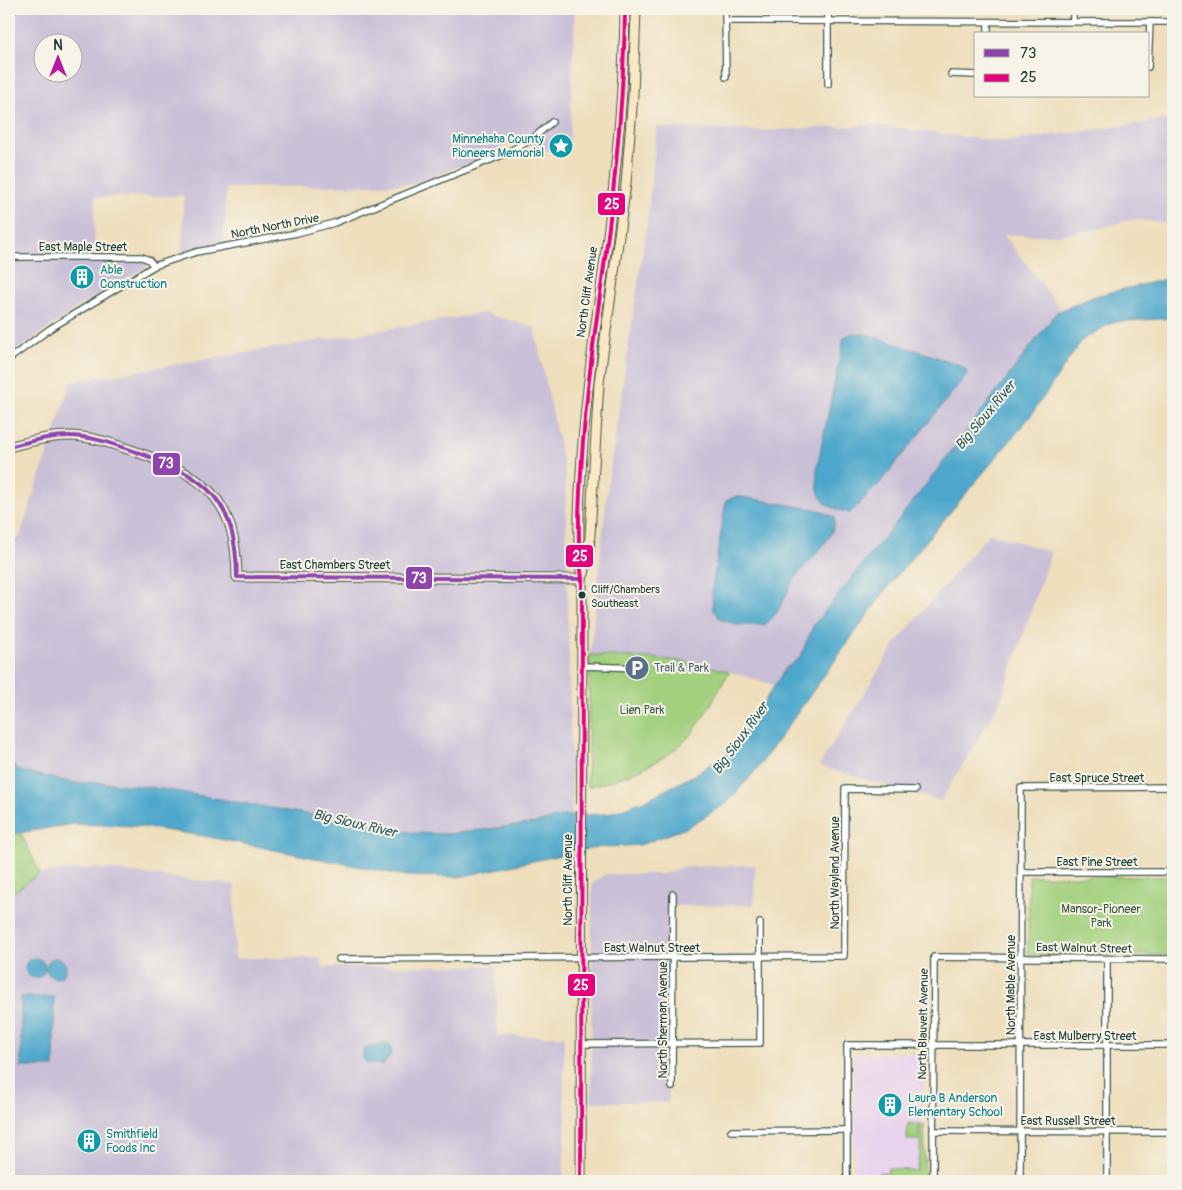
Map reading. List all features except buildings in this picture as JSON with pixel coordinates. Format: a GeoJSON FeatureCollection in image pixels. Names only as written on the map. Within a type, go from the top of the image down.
{"type":"FeatureCollection","features":[{"type":"Feature","properties":{"kind":"main road"},"geometry":{"type":"LineString","coordinates":[[378,9],[418,9]]}},
{"type":"Feature","properties":{"kind":"main road","name":"North Cliff Avenue"},"geometry":{"type":"LineString","coordinates":[[581,1181],[580,792],[582,579],[578,552],[584,433],[590,365],[615,171],[622,92],[625,9]]}},
{"type":"Feature","properties":{"kind":"main road","name":"North Cliff Avenue"},"geometry":{"type":"LineString","coordinates":[[582,579],[589,552],[599,383],[626,184],[636,9]]}},
{"type":"Feature","properties":{"kind":"main road","name":"East Chambers Street"},"geometry":{"type":"LineString","coordinates":[[9,447],[47,437],[83,435],[164,462],[194,476],[211,492],[228,520],[236,550],[237,577],[582,579]]}},
{"type":"Feature","properties":{"kind":"street"},"geometry":{"type":"LineString","coordinates":[[725,9],[726,78]]}},
{"type":"Feature","properties":{"kind":"street"},"geometry":{"type":"LineString","coordinates":[[828,9],[828,84]]}},
{"type":"Feature","properties":{"kind":"street"},"geometry":{"type":"LineString","coordinates":[[1073,9],[1073,22]]}},
{"type":"Feature","properties":{"kind":"street"},"geometry":{"type":"LineString","coordinates":[[726,21],[1173,22]]}},
{"type":"Feature","properties":{"kind":"street"},"geometry":{"type":"LineString","coordinates":[[988,22],[988,32]]}},
{"type":"Feature","properties":{"kind":"street"},"geometry":{"type":"LineString","coordinates":[[1150,22],[1150,32]]}},
{"type":"Feature","properties":{"kind":"street"},"geometry":{"type":"LineString","coordinates":[[951,74],[974,75]]}},
{"type":"Feature","properties":{"kind":"street","name":"North North Drive"},"geometry":{"type":"LineString","coordinates":[[9,359],[51,328],[154,266],[196,252],[297,233],[334,223],[505,154],[532,139],[552,122]]}},
{"type":"Feature","properties":{"kind":"street","name":"East Maple Street"},"geometry":{"type":"LineString","coordinates":[[9,257],[142,257],[149,260],[154,266]]}},
{"type":"Feature","properties":{"kind":"street"},"geometry":{"type":"LineString","coordinates":[[582,666],[643,668]]}},
{"type":"Feature","properties":{"kind":"street","name":"East Spruce Street"},"geometry":{"type":"LineString","coordinates":[[1021,788],[1173,788]]}},
{"type":"Feature","properties":{"kind":"street","name":"North Mable Avenue"},"geometry":{"type":"LineString","coordinates":[[1020,1181],[1021,788]]}},
{"type":"Feature","properties":{"kind":"street","name":"North Wayland Avenue"},"geometry":{"type":"LineString","coordinates":[[844,956],[845,789],[915,790]]}},
{"type":"Feature","properties":{"kind":"street","name":"East Pine Street"},"geometry":{"type":"LineString","coordinates":[[1021,872],[1173,872]]}},
{"type":"Feature","properties":{"kind":"street","name":"North Sherman Avenue"},"geometry":{"type":"LineString","coordinates":[[672,1087],[673,894]]}},
{"type":"Feature","properties":{"kind":"street"},"geometry":{"type":"LineString","coordinates":[[582,1044],[760,1044],[760,923]]}},
{"type":"Feature","properties":{"kind":"street","name":"East Walnut Street"},"geometry":{"type":"LineString","coordinates":[[339,959],[760,958],[844,956]]}},
{"type":"Feature","properties":{"kind":"street","name":"East Walnut Street"},"geometry":{"type":"LineString","coordinates":[[934,957],[1173,959]]}},
{"type":"Feature","properties":{"kind":"street","name":"North Blauvelt Avenue"},"geometry":{"type":"LineString","coordinates":[[933,1181],[934,957]]}},
{"type":"Feature","properties":{"kind":"street"},"geometry":{"type":"LineString","coordinates":[[1107,958],[1107,1181]]}},
{"type":"Feature","properties":{"kind":"street","name":"East Mulberry Street"},"geometry":{"type":"LineString","coordinates":[[846,1130],[847,1045],[1173,1045]]}},
{"type":"Feature","properties":{"kind":"street"},"geometry":{"type":"LineString","coordinates":[[731,1131],[846,1130],[847,1181]]}},
{"type":"Feature","properties":{"kind":"street","name":"East Russell Street"},"geometry":{"type":"LineString","coordinates":[[933,1131],[1173,1132]]}},
{"type":"Feature","properties":{"kind":"shaded area"},"geometry":{"type":"Polygon","coordinates":[[[9,9],[575,9],[569,152],[545,150],[517,138],[485,157],[413,184],[226,188],[224,243],[182,252],[184,196],[95,197],[94,254],[9,254],[9,9]]]}},
{"type":"Feature","properties":{"kind":"shaded area"},"geometry":{"type":"Polygon","coordinates":[[[1173,119],[1173,224],[1132,219],[1103,228],[1060,235],[1004,235],[1067,317],[780,687],[711,666],[666,660],[590,655],[608,483],[647,223],[657,127],[759,131],[874,125],[1004,142],[1173,119]]]}},
{"type":"Feature","properties":{"kind":"shaded area"},"geometry":{"type":"Polygon","coordinates":[[[9,260],[142,261],[147,267],[78,307],[9,356],[9,260]]]}},
{"type":"Feature","properties":{"kind":"shaded area"},"geometry":{"type":"Polygon","coordinates":[[[484,313],[534,327],[565,472],[572,816],[449,834],[415,833],[156,788],[98,782],[73,783],[21,771],[9,763],[9,540],[19,539],[71,382],[484,313]]]}},
{"type":"Feature","properties":{"kind":"shaded area"},"geometry":{"type":"Polygon","coordinates":[[[989,533],[1051,552],[1001,700],[941,801],[819,766],[895,644],[989,533]]]}},
{"type":"Feature","properties":{"kind":"shaded area"},"geometry":{"type":"Polygon","coordinates":[[[755,865],[754,905],[669,906],[669,1102],[591,1102],[592,884],[605,874],[663,874],[682,867],[755,865]]]}},
{"type":"Feature","properties":{"kind":"shaded area"},"geometry":{"type":"Polygon","coordinates":[[[94,868],[235,885],[235,958],[321,958],[322,967],[496,966],[497,1036],[564,1036],[564,1107],[566,1109],[566,1117],[563,1181],[9,1181],[9,895],[40,873],[94,868]]]}},
{"type":"Feature","properties":{"kind":"shaded area"},"geometry":{"type":"Polygon","coordinates":[[[924,1053],[923,1181],[854,1181],[854,1054],[924,1053]]]}},
{"type":"Feature","properties":{"kind":"green space","name":"Lien Park"},"geometry":{"type":"Polygon","coordinates":[[[590,655],[695,663],[729,672],[695,729],[674,750],[646,767],[601,784],[587,787],[590,655]]]}},
{"type":"Feature","properties":{"kind":"green space"},"geometry":{"type":"Polygon","coordinates":[[[9,809],[40,873],[9,895],[9,809]]]}},
{"type":"Feature","properties":{"kind":"green space","name":"Mansor-Pioneer Park"},"geometry":{"type":"Polygon","coordinates":[[[1029,876],[1173,877],[1173,955],[1028,954],[1029,876]]]}},
{"type":"Feature","properties":{"kind":"green space"},"geometry":{"type":"Polygon","coordinates":[[[908,1123],[919,1124],[919,1140],[907,1140],[908,1123]]]}},
{"type":"Feature","properties":{"kind":"green space"},"geometry":{"type":"Polygon","coordinates":[[[920,1125],[924,1125],[925,1181],[878,1181],[878,1173],[888,1172],[888,1168],[916,1171],[920,1154],[920,1125]]]}},
{"type":"Feature","properties":{"kind":"water","name":"Big Sioux River"},"geometry":{"type":"Polygon","coordinates":[[[1173,279],[1173,318],[1113,322],[1082,340],[1030,417],[890,584],[757,769],[727,803],[686,828],[640,845],[593,848],[459,877],[406,876],[204,836],[136,826],[73,824],[13,834],[9,837],[9,763],[21,771],[73,783],[98,782],[156,788],[415,833],[449,834],[535,823],[564,816],[607,814],[644,801],[696,774],[733,749],[786,668],[800,658],[813,626],[915,499],[1057,312],[1095,296],[1173,279]]]}},
{"type":"Feature","properties":{"kind":"water"},"geometry":{"type":"Polygon","coordinates":[[[854,333],[869,335],[958,364],[966,370],[967,374],[879,484],[850,513],[826,504],[822,499],[819,494],[817,468],[844,337],[854,333]]]}},
{"type":"Feature","properties":{"kind":"water"},"geometry":{"type":"Polygon","coordinates":[[[736,496],[819,510],[834,517],[832,531],[822,547],[798,574],[776,613],[764,625],[737,625],[720,619],[713,610],[712,589],[726,501],[736,496]]]}},
{"type":"Feature","properties":{"kind":"water"},"geometry":{"type":"Polygon","coordinates":[[[35,958],[42,961],[45,968],[42,975],[35,978],[28,975],[25,968],[28,961],[35,958]]]}},
{"type":"Feature","properties":{"kind":"water"},"geometry":{"type":"Polygon","coordinates":[[[56,958],[63,961],[66,968],[63,975],[56,978],[49,975],[46,968],[49,961],[56,958]]]}},
{"type":"Feature","properties":{"kind":"water"},"geometry":{"type":"Polygon","coordinates":[[[21,997],[54,997],[54,1067],[21,1067],[21,997]]]}},
{"type":"Feature","properties":{"kind":"water"},"geometry":{"type":"Polygon","coordinates":[[[385,1044],[390,1046],[392,1053],[383,1065],[367,1063],[363,1059],[363,1052],[368,1046],[385,1044]]]}},
{"type":"Feature","properties":{"kind":"transit line","name":"25"},"geometry":{"type":"LineString","coordinates":[[581,1181],[582,579],[579,539],[580,499],[584,427],[618,149],[625,9]]}},
{"type":"Feature","properties":{"kind":"transit line","name":"73"},"geometry":{"type":"LineString","coordinates":[[9,447],[62,436],[90,438],[142,454],[185,473],[214,496],[224,511],[231,530],[237,577],[582,579]]}},
{"type":"Feature","properties":{"kind":"place","name":"Minnehaha County Pioneers Memorial"},"geometry":{"type":"Point","coordinates":[561,146]}},
{"type":"Feature","properties":{"kind":"place","name":"Able Construction"},"geometry":{"type":"Point","coordinates":[82,277]}},
{"type":"Feature","properties":{"kind":"place","name":"Cliff/Chambers Southeast"},"geometry":{"type":"Point","coordinates":[582,595]}},
{"type":"Feature","properties":{"kind":"place","name":"Trail & Park"},"geometry":{"type":"Point","coordinates":[637,668]}},
{"type":"Feature","properties":{"kind":"place","name":"Laura B Anderson Elementary School"},"geometry":{"type":"Point","coordinates":[890,1105]}},
{"type":"Feature","properties":{"kind":"place","name":"Smithfield Foods Inc"},"geometry":{"type":"Point","coordinates":[89,1141]}}]}
